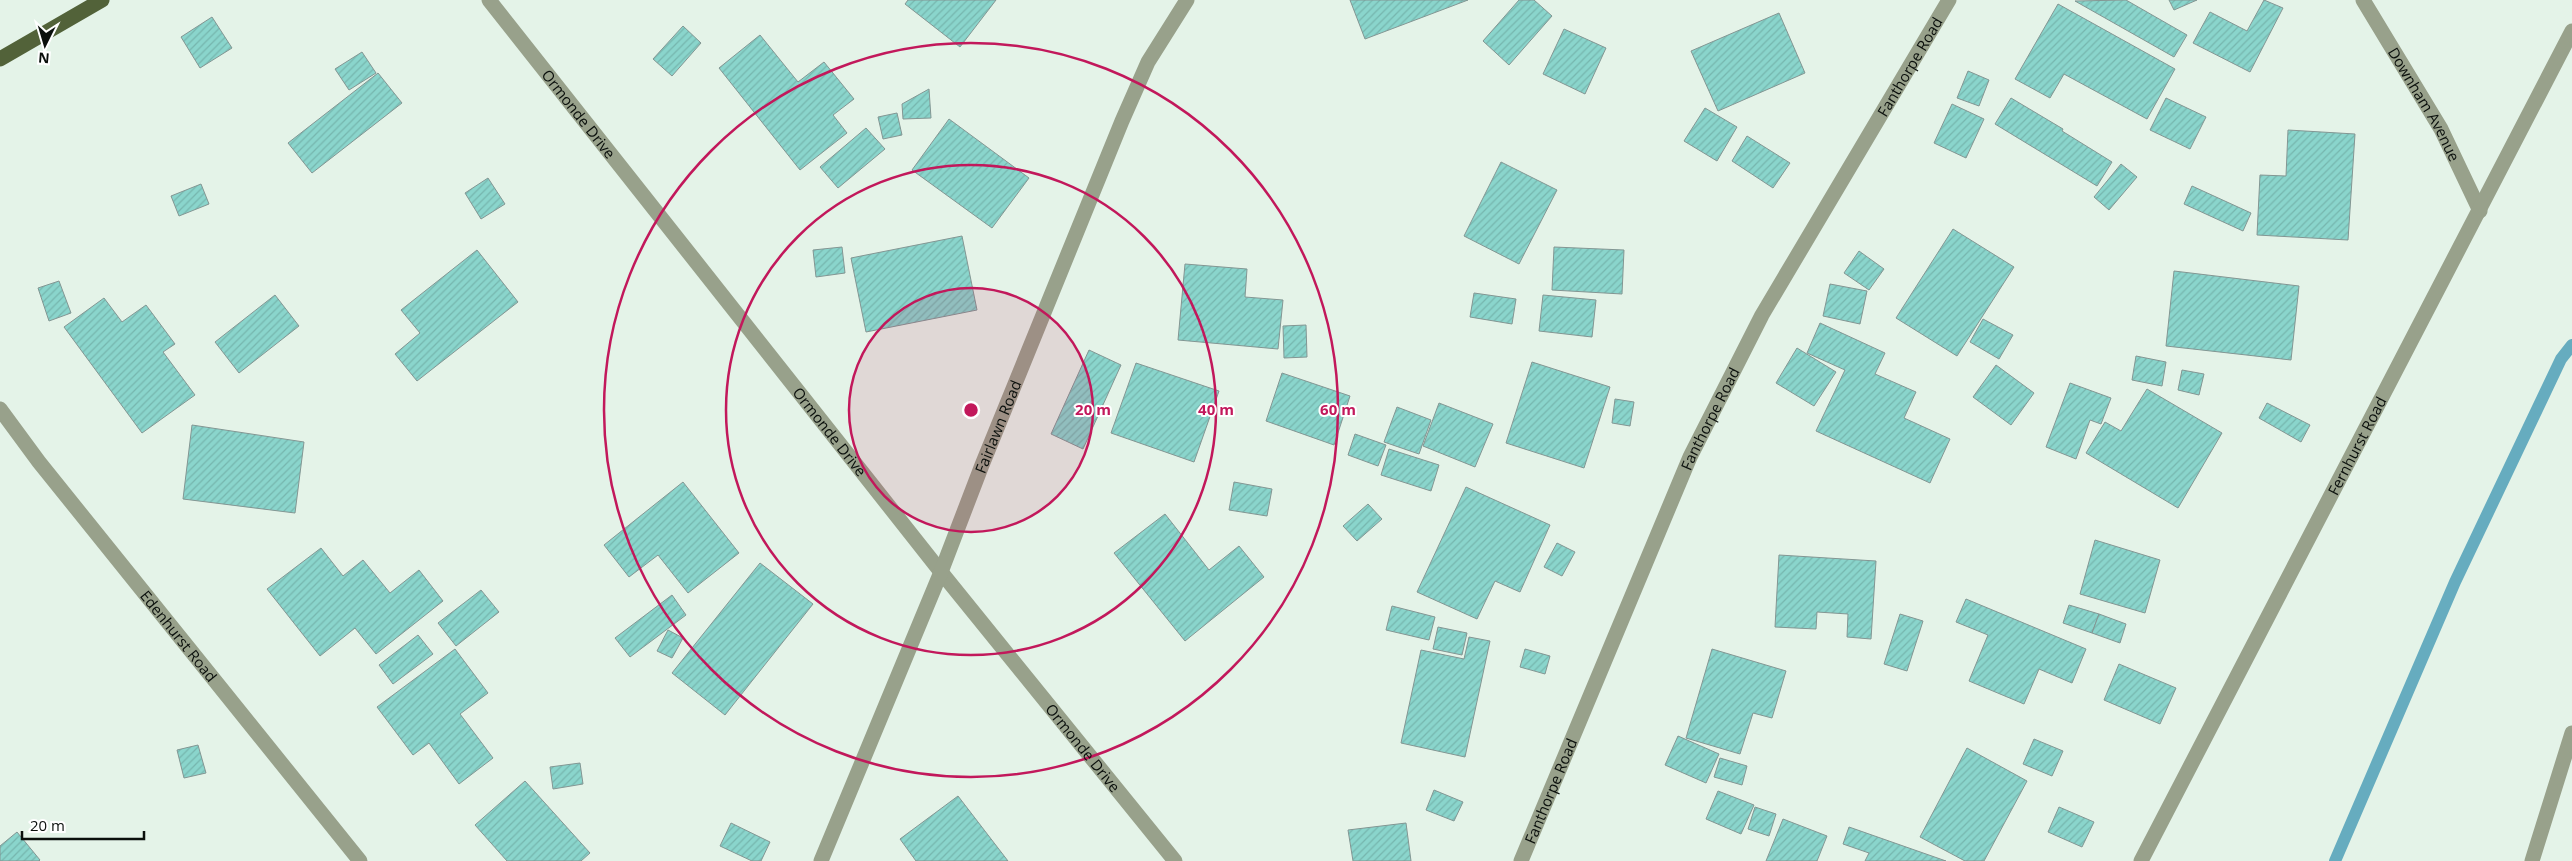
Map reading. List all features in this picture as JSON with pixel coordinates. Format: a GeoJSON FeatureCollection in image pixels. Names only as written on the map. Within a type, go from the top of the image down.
{"type":"FeatureCollection","features":[{"type":"Feature","properties":{"kind":"main road"},"geometry":{"type":"LineString","coordinates":[[0,59],[102,0]]}},
{"type":"Feature","properties":{"kind":"street","name":"Ormonde Drive"},"geometry":{"type":"LineString","coordinates":[[489,0],[941,572],[1175,861]]}},
{"type":"Feature","properties":{"kind":"street","name":"Fairlawn Road"},"geometry":{"type":"LineString","coordinates":[[821,861],[941,572],[982,465],[1122,121],[1148,62],[1187,0]]}},
{"type":"Feature","properties":{"kind":"street","name":"Fanthorpe Road"},"geometry":{"type":"LineString","coordinates":[[1521,861],[1690,457],[1721,394],[1762,315],[1949,0]]}},
{"type":"Feature","properties":{"kind":"street","name":"Downham Avenue"},"geometry":{"type":"LineString","coordinates":[[2363,0],[2441,129],[2480,211]]}},
{"type":"Feature","properties":{"kind":"street","name":"Fernhurst Road"},"geometry":{"type":"LineString","coordinates":[[2141,861],[2572,31]]}},
{"type":"Feature","properties":{"kind":"street","name":"Edenhurst Road"},"geometry":{"type":"LineString","coordinates":[[0,409],[45,470],[360,861]]}},
{"type":"Feature","properties":{"kind":"street"},"geometry":{"type":"LineString","coordinates":[[2532,861],[2572,733]]}},
{"type":"Feature","properties":{"kind":"building"},"geometry":{"type":"Polygon","coordinates":[[[908,0],[996,0],[960,47],[905,4],[908,0]]]}},
{"type":"Feature","properties":{"kind":"building"},"geometry":{"type":"Polygon","coordinates":[[[1350,0],[1468,0],[1365,39],[1350,0]]]}},
{"type":"Feature","properties":{"kind":"building"},"geometry":{"type":"Polygon","coordinates":[[[1519,0],[1534,0],[1552,16],[1509,65],[1483,41],[1519,0]]]}},
{"type":"Feature","properties":{"kind":"building"},"geometry":{"type":"Polygon","coordinates":[[[2126,0],[2187,35],[2174,57],[2075,1],[2126,0]]]}},
{"type":"Feature","properties":{"kind":"building"},"geometry":{"type":"Polygon","coordinates":[[[2169,0],[2197,0],[2174,10],[2169,0]]]}},
{"type":"Feature","properties":{"kind":"building"},"geometry":{"type":"Polygon","coordinates":[[[2264,0],[2283,8],[2250,72],[2193,43],[2210,12],[2247,31],[2264,0]]]}},
{"type":"Feature","properties":{"kind":"building"},"geometry":{"type":"Polygon","coordinates":[[[2058,4],[2175,69],[2147,119],[2064,74],[2050,98],[2015,79],[2058,4]]]}},
{"type":"Feature","properties":{"kind":"building"},"geometry":{"type":"Polygon","coordinates":[[[1779,13],[1805,73],[1718,111],[1691,51],[1779,13]]]}},
{"type":"Feature","properties":{"kind":"building"},"geometry":{"type":"Polygon","coordinates":[[[212,17],[232,48],[200,68],[181,37],[212,17]]]}},
{"type":"Feature","properties":{"kind":"building"},"geometry":{"type":"Polygon","coordinates":[[[683,26],[701,43],[672,76],[653,59],[683,26]]]}},
{"type":"Feature","properties":{"kind":"building"},"geometry":{"type":"Polygon","coordinates":[[[1564,29],[1606,48],[1585,94],[1543,74],[1564,29]]]}},
{"type":"Feature","properties":{"kind":"building"},"geometry":{"type":"Polygon","coordinates":[[[760,35],[798,82],[824,62],[854,99],[833,115],[847,133],[800,170],[719,68],[760,35]]]}},
{"type":"Feature","properties":{"kind":"building"},"geometry":{"type":"Polygon","coordinates":[[[362,52],[376,73],[349,90],[335,69],[362,52]]]}},
{"type":"Feature","properties":{"kind":"building"},"geometry":{"type":"Polygon","coordinates":[[[1968,71],[1989,80],[1979,106],[1957,98],[1968,71]]]}},
{"type":"Feature","properties":{"kind":"building"},"geometry":{"type":"Polygon","coordinates":[[[378,73],[402,103],[312,173],[288,143],[378,73]]]}},
{"type":"Feature","properties":{"kind":"building"},"geometry":{"type":"Polygon","coordinates":[[[929,89],[931,118],[903,119],[902,104],[929,89]]]}},
{"type":"Feature","properties":{"kind":"building"},"geometry":{"type":"Polygon","coordinates":[[[2011,98],[2063,129],[2062,131],[2112,162],[2097,186],[1995,124],[2011,98]]]}},
{"type":"Feature","properties":{"kind":"building"},"geometry":{"type":"Polygon","coordinates":[[[2166,98],[2206,117],[2190,149],[2150,130],[2166,98]]]}},
{"type":"Feature","properties":{"kind":"building"},"geometry":{"type":"Polygon","coordinates":[[[1952,104],[1984,119],[1966,158],[1934,143],[1952,104]]]}},
{"type":"Feature","properties":{"kind":"building"},"geometry":{"type":"Polygon","coordinates":[[[1705,108],[1737,127],[1717,161],[1684,141],[1705,108]]]}},
{"type":"Feature","properties":{"kind":"building"},"geometry":{"type":"Polygon","coordinates":[[[897,113],[902,135],[883,139],[878,117],[897,113]]]}},
{"type":"Feature","properties":{"kind":"building"},"geometry":{"type":"Polygon","coordinates":[[[949,119],[1029,178],[992,228],[912,170],[949,119]]]}},
{"type":"Feature","properties":{"kind":"building"},"geometry":{"type":"Polygon","coordinates":[[[866,128],[885,149],[838,188],[820,167],[866,128]]]}},
{"type":"Feature","properties":{"kind":"building"},"geometry":{"type":"Polygon","coordinates":[[[2288,130],[2355,134],[2348,240],[2257,235],[2260,175],[2286,176],[2288,130]]]}},
{"type":"Feature","properties":{"kind":"building"},"geometry":{"type":"Polygon","coordinates":[[[1747,136],[1790,163],[1773,188],[1732,161],[1747,136]]]}},
{"type":"Feature","properties":{"kind":"building"},"geometry":{"type":"Polygon","coordinates":[[[1501,162],[1557,190],[1519,264],[1464,236],[1501,162]]]}},
{"type":"Feature","properties":{"kind":"building"},"geometry":{"type":"Polygon","coordinates":[[[2121,164],[2137,177],[2109,210],[2094,197],[2121,164]]]}},
{"type":"Feature","properties":{"kind":"building"},"geometry":{"type":"Polygon","coordinates":[[[488,178],[505,204],[481,219],[465,193],[488,178]]]}},
{"type":"Feature","properties":{"kind":"building"},"geometry":{"type":"Polygon","coordinates":[[[201,184],[209,204],[179,216],[171,196],[201,184]]]}},
{"type":"Feature","properties":{"kind":"building"},"geometry":{"type":"Polygon","coordinates":[[[2192,186],[2251,213],[2243,231],[2184,204],[2192,186]]]}},
{"type":"Feature","properties":{"kind":"building"},"geometry":{"type":"Polygon","coordinates":[[[1953,229],[2014,267],[1957,356],[1896,318],[1953,229]]]}},
{"type":"Feature","properties":{"kind":"building"},"geometry":{"type":"Polygon","coordinates":[[[962,236],[977,310],[866,332],[851,258],[962,236]]]}},
{"type":"Feature","properties":{"kind":"building"},"geometry":{"type":"Polygon","coordinates":[[[842,247],[845,273],[816,277],[813,250],[842,247]]]}},
{"type":"Feature","properties":{"kind":"building"},"geometry":{"type":"Polygon","coordinates":[[[1554,247],[1624,250],[1622,294],[1552,290],[1554,247]]]}},
{"type":"Feature","properties":{"kind":"building"},"geometry":{"type":"Polygon","coordinates":[[[477,250],[518,302],[417,381],[395,354],[420,333],[401,310],[477,250]]]}},
{"type":"Feature","properties":{"kind":"building"},"geometry":{"type":"Polygon","coordinates":[[[1859,251],[1884,269],[1869,290],[1844,273],[1859,251]]]}},
{"type":"Feature","properties":{"kind":"building"},"geometry":{"type":"Polygon","coordinates":[[[1185,264],[1247,269],[1245,297],[1283,300],[1278,349],[1178,340],[1185,264]]]}},
{"type":"Feature","properties":{"kind":"building"},"geometry":{"type":"Polygon","coordinates":[[[2174,271],[2299,286],[2291,360],[2166,346],[2174,271]]]}},
{"type":"Feature","properties":{"kind":"building"},"geometry":{"type":"Polygon","coordinates":[[[59,281],[71,313],[49,321],[38,288],[59,281]]]}},
{"type":"Feature","properties":{"kind":"building"},"geometry":{"type":"Polygon","coordinates":[[[1830,284],[1867,291],[1860,324],[1823,316],[1830,284]]]}},
{"type":"Feature","properties":{"kind":"building"},"geometry":{"type":"Polygon","coordinates":[[[1474,293],[1516,299],[1512,324],[1470,317],[1474,293]]]}},
{"type":"Feature","properties":{"kind":"building"},"geometry":{"type":"Polygon","coordinates":[[[275,295],[299,326],[239,373],[215,342],[275,295]]]}},
{"type":"Feature","properties":{"kind":"building"},"geometry":{"type":"Polygon","coordinates":[[[1543,295],[1596,300],[1592,337],[1539,331],[1543,295]]]}},
{"type":"Feature","properties":{"kind":"building"},"geometry":{"type":"Polygon","coordinates":[[[104,298],[122,322],[146,305],[175,344],[163,352],[195,395],[142,433],[64,327],[104,298]]]}},
{"type":"Feature","properties":{"kind":"building"},"geometry":{"type":"Polygon","coordinates":[[[1983,319],[2013,335],[1999,359],[1970,342],[1983,319]]]}},
{"type":"Feature","properties":{"kind":"building"},"geometry":{"type":"Polygon","coordinates":[[[1820,323],[1885,353],[1875,374],[1916,392],[1904,418],[1950,439],[1930,483],[1816,431],[1845,370],[1807,353],[1820,323]]]}},
{"type":"Feature","properties":{"kind":"building"},"geometry":{"type":"Polygon","coordinates":[[[1306,325],[1307,357],[1284,358],[1283,326],[1306,325]]]}},
{"type":"Feature","properties":{"kind":"building"},"geometry":{"type":"Polygon","coordinates":[[[1797,348],[1836,372],[1814,406],[1776,383],[1797,348]]]}},
{"type":"Feature","properties":{"kind":"building"},"geometry":{"type":"Polygon","coordinates":[[[1089,350],[1121,365],[1083,449],[1051,434],[1089,350]]]}},
{"type":"Feature","properties":{"kind":"building"},"geometry":{"type":"Polygon","coordinates":[[[2136,356],[2166,362],[2162,386],[2132,380],[2136,356]]]}},
{"type":"Feature","properties":{"kind":"building"},"geometry":{"type":"Polygon","coordinates":[[[1532,362],[1610,387],[1584,468],[1506,443],[1532,362]]]}},
{"type":"Feature","properties":{"kind":"building"},"geometry":{"type":"Polygon","coordinates":[[[1136,363],[1219,391],[1194,462],[1111,433],[1136,363]]]}},
{"type":"Feature","properties":{"kind":"building"},"geometry":{"type":"Polygon","coordinates":[[[1996,365],[2034,393],[2011,425],[1973,397],[1996,365]]]}},
{"type":"Feature","properties":{"kind":"building"},"geometry":{"type":"Polygon","coordinates":[[[2182,370],[2204,374],[2199,395],[2178,390],[2182,370]]]}},
{"type":"Feature","properties":{"kind":"building"},"geometry":{"type":"Polygon","coordinates":[[[1282,373],[1350,396],[1334,445],[1266,421],[1282,373]]]}},
{"type":"Feature","properties":{"kind":"building"},"geometry":{"type":"Polygon","coordinates":[[[2070,383],[2111,398],[2101,424],[2090,420],[2076,459],[2046,447],[2070,383]]]}},
{"type":"Feature","properties":{"kind":"building"},"geometry":{"type":"Polygon","coordinates":[[[2147,389],[2222,433],[2178,508],[2086,453],[2105,422],[2121,431],[2147,389]]]}},
{"type":"Feature","properties":{"kind":"building"},"geometry":{"type":"Polygon","coordinates":[[[1615,399],[1634,402],[1630,426],[1612,423],[1615,399]]]}},
{"type":"Feature","properties":{"kind":"building"},"geometry":{"type":"Polygon","coordinates":[[[1439,403],[1493,424],[1475,467],[1423,446],[1439,403]]]}},
{"type":"Feature","properties":{"kind":"building"},"geometry":{"type":"Polygon","coordinates":[[[2267,403],[2310,425],[2301,442],[2259,418],[2267,403]]]}},
{"type":"Feature","properties":{"kind":"building"},"geometry":{"type":"Polygon","coordinates":[[[1397,407],[1431,420],[1419,454],[1384,442],[1397,407]]]}},
{"type":"Feature","properties":{"kind":"building"},"geometry":{"type":"Polygon","coordinates":[[[192,425],[304,442],[295,513],[183,499],[192,425]]]}},
{"type":"Feature","properties":{"kind":"building"},"geometry":{"type":"Polygon","coordinates":[[[1355,434],[1386,445],[1378,466],[1348,455],[1355,434]]]}},
{"type":"Feature","properties":{"kind":"building"},"geometry":{"type":"Polygon","coordinates":[[[1389,449],[1439,465],[1431,491],[1381,475],[1389,449]]]}},
{"type":"Feature","properties":{"kind":"building"},"geometry":{"type":"Polygon","coordinates":[[[683,482],[739,553],[688,593],[658,555],[629,577],[604,545],[683,482]]]}},
{"type":"Feature","properties":{"kind":"building"},"geometry":{"type":"Polygon","coordinates":[[[1234,482],[1272,489],[1267,516],[1229,510],[1234,482]]]}},
{"type":"Feature","properties":{"kind":"building"},"geometry":{"type":"Polygon","coordinates":[[[1466,487],[1550,525],[1520,592],[1495,581],[1477,619],[1417,592],[1466,487]]]}},
{"type":"Feature","properties":{"kind":"building"},"geometry":{"type":"Polygon","coordinates":[[[1368,504],[1382,519],[1357,541],[1343,526],[1368,504]]]}},
{"type":"Feature","properties":{"kind":"building"},"geometry":{"type":"Polygon","coordinates":[[[1165,514],[1209,570],[1239,546],[1264,577],[1185,641],[1114,553],[1165,514]]]}},
{"type":"Feature","properties":{"kind":"building"},"geometry":{"type":"Polygon","coordinates":[[[2095,540],[2160,560],[2145,613],[2080,594],[2095,540]]]}},
{"type":"Feature","properties":{"kind":"building"},"geometry":{"type":"Polygon","coordinates":[[[1557,543],[1575,552],[1562,576],[1544,567],[1557,543]]]}},
{"type":"Feature","properties":{"kind":"building"},"geometry":{"type":"Polygon","coordinates":[[[321,548],[343,576],[363,560],[390,593],[419,570],[443,601],[376,654],[355,628],[320,656],[267,589],[321,548]]]}},
{"type":"Feature","properties":{"kind":"building"},"geometry":{"type":"Polygon","coordinates":[[[1779,555],[1876,561],[1871,639],[1847,637],[1848,614],[1817,612],[1816,629],[1775,627],[1779,555]]]}},
{"type":"Feature","properties":{"kind":"building"},"geometry":{"type":"Polygon","coordinates":[[[760,563],[813,604],[725,715],[672,673],[760,563]]]}},
{"type":"Feature","properties":{"kind":"building"},"geometry":{"type":"Polygon","coordinates":[[[481,590],[499,612],[456,646],[438,623],[481,590]]]}},
{"type":"Feature","properties":{"kind":"building"},"geometry":{"type":"Polygon","coordinates":[[[672,595],[686,615],[630,657],[615,638],[672,595]]]}},
{"type":"Feature","properties":{"kind":"building"},"geometry":{"type":"Polygon","coordinates":[[[1966,599],[2086,649],[2072,683],[2039,669],[2024,704],[1969,681],[1988,635],[1956,622],[1966,599]]]}},
{"type":"Feature","properties":{"kind":"building"},"geometry":{"type":"Polygon","coordinates":[[[2069,605],[2099,614],[2092,633],[2063,623],[2069,605]]]}},
{"type":"Feature","properties":{"kind":"building"},"geometry":{"type":"Polygon","coordinates":[[[1392,606],[1435,617],[1429,640],[1386,630],[1392,606]]]}},
{"type":"Feature","properties":{"kind":"building"},"geometry":{"type":"Polygon","coordinates":[[[1900,614],[1923,621],[1907,671],[1884,664],[1900,614]]]}},
{"type":"Feature","properties":{"kind":"building"},"geometry":{"type":"Polygon","coordinates":[[[2099,614],[2126,624],[2120,643],[2092,633],[2099,614]]]}},
{"type":"Feature","properties":{"kind":"building"},"geometry":{"type":"Polygon","coordinates":[[[1438,627],[1467,633],[1462,655],[1433,649],[1438,627]]]}},
{"type":"Feature","properties":{"kind":"building"},"geometry":{"type":"Polygon","coordinates":[[[668,630],[683,638],[672,658],[657,651],[668,630]]]}},
{"type":"Feature","properties":{"kind":"building"},"geometry":{"type":"Polygon","coordinates":[[[418,635],[433,654],[393,684],[379,665],[418,635]]]}},
{"type":"Feature","properties":{"kind":"building"},"geometry":{"type":"Polygon","coordinates":[[[1469,637],[1490,641],[1465,757],[1401,743],[1421,650],[1464,659],[1469,637]]]}},
{"type":"Feature","properties":{"kind":"building"},"geometry":{"type":"Polygon","coordinates":[[[455,649],[488,693],[460,714],[493,758],[459,784],[429,743],[413,755],[377,707],[455,649]]]}},
{"type":"Feature","properties":{"kind":"building"},"geometry":{"type":"Polygon","coordinates":[[[1525,649],[1550,656],[1545,674],[1520,667],[1525,649]]]}},
{"type":"Feature","properties":{"kind":"building"},"geometry":{"type":"Polygon","coordinates":[[[1712,649],[1786,671],[1772,718],[1753,713],[1740,754],[1686,738],[1712,649]]]}},
{"type":"Feature","properties":{"kind":"building"},"geometry":{"type":"Polygon","coordinates":[[[2119,664],[2176,688],[2160,724],[2104,700],[2119,664]]]}},
{"type":"Feature","properties":{"kind":"building"},"geometry":{"type":"Polygon","coordinates":[[[1678,736],[1719,754],[1706,783],[1665,765],[1678,736]]]}},
{"type":"Feature","properties":{"kind":"building"},"geometry":{"type":"Polygon","coordinates":[[[2034,739],[2063,751],[2052,776],[2023,764],[2034,739]]]}},
{"type":"Feature","properties":{"kind":"building"},"geometry":{"type":"Polygon","coordinates":[[[198,745],[206,773],[184,778],[177,750],[198,745]]]}},
{"type":"Feature","properties":{"kind":"building"},"geometry":{"type":"Polygon","coordinates":[[[1967,748],[2027,781],[1984,861],[1965,861],[1920,837],[1967,748]]]}},
{"type":"Feature","properties":{"kind":"building"},"geometry":{"type":"Polygon","coordinates":[[[1720,758],[1747,766],[1742,785],[1714,777],[1720,758]]]}},
{"type":"Feature","properties":{"kind":"building"},"geometry":{"type":"Polygon","coordinates":[[[580,763],[583,784],[553,789],[550,767],[580,763]]]}},
{"type":"Feature","properties":{"kind":"building"},"geometry":{"type":"Polygon","coordinates":[[[525,781],[590,853],[581,861],[507,861],[475,825],[525,781]]]}},
{"type":"Feature","properties":{"kind":"building"},"geometry":{"type":"Polygon","coordinates":[[[1434,790],[1463,802],[1454,821],[1426,810],[1434,790]]]}},
{"type":"Feature","properties":{"kind":"building"},"geometry":{"type":"Polygon","coordinates":[[[1718,791],[1754,805],[1741,834],[1706,819],[1718,791]]]}},
{"type":"Feature","properties":{"kind":"building"},"geometry":{"type":"Polygon","coordinates":[[[958,796],[1008,861],[916,861],[900,839],[958,796]]]}},
{"type":"Feature","properties":{"kind":"building"},"geometry":{"type":"Polygon","coordinates":[[[1755,807],[1776,814],[1769,836],[1748,829],[1755,807]]]}},
{"type":"Feature","properties":{"kind":"building"},"geometry":{"type":"Polygon","coordinates":[[[2059,807],[2094,822],[2082,847],[2048,832],[2059,807]]]}},
{"type":"Feature","properties":{"kind":"building"},"geometry":{"type":"Polygon","coordinates":[[[1783,819],[1827,836],[1817,861],[1766,861],[1783,819]]]}},
{"type":"Feature","properties":{"kind":"building"},"geometry":{"type":"Polygon","coordinates":[[[731,823],[770,842],[761,861],[752,861],[720,846],[731,823]]]}},
{"type":"Feature","properties":{"kind":"building"},"geometry":{"type":"Polygon","coordinates":[[[1406,823],[1411,861],[1353,861],[1348,830],[1406,823]]]}},
{"type":"Feature","properties":{"kind":"building"},"geometry":{"type":"Polygon","coordinates":[[[1849,827],[1946,861],[1865,861],[1869,853],[1843,844],[1849,827]]]}},
{"type":"Feature","properties":{"kind":"building"},"geometry":{"type":"Polygon","coordinates":[[[17,832],[39,861],[0,861],[0,846],[17,832]]]}},
{"type":"Feature","properties":{"kind":"waterway"},"geometry":{"type":"LineString","coordinates":[[2335,861],[2455,582],[2561,359],[2572,345]]}}]}
